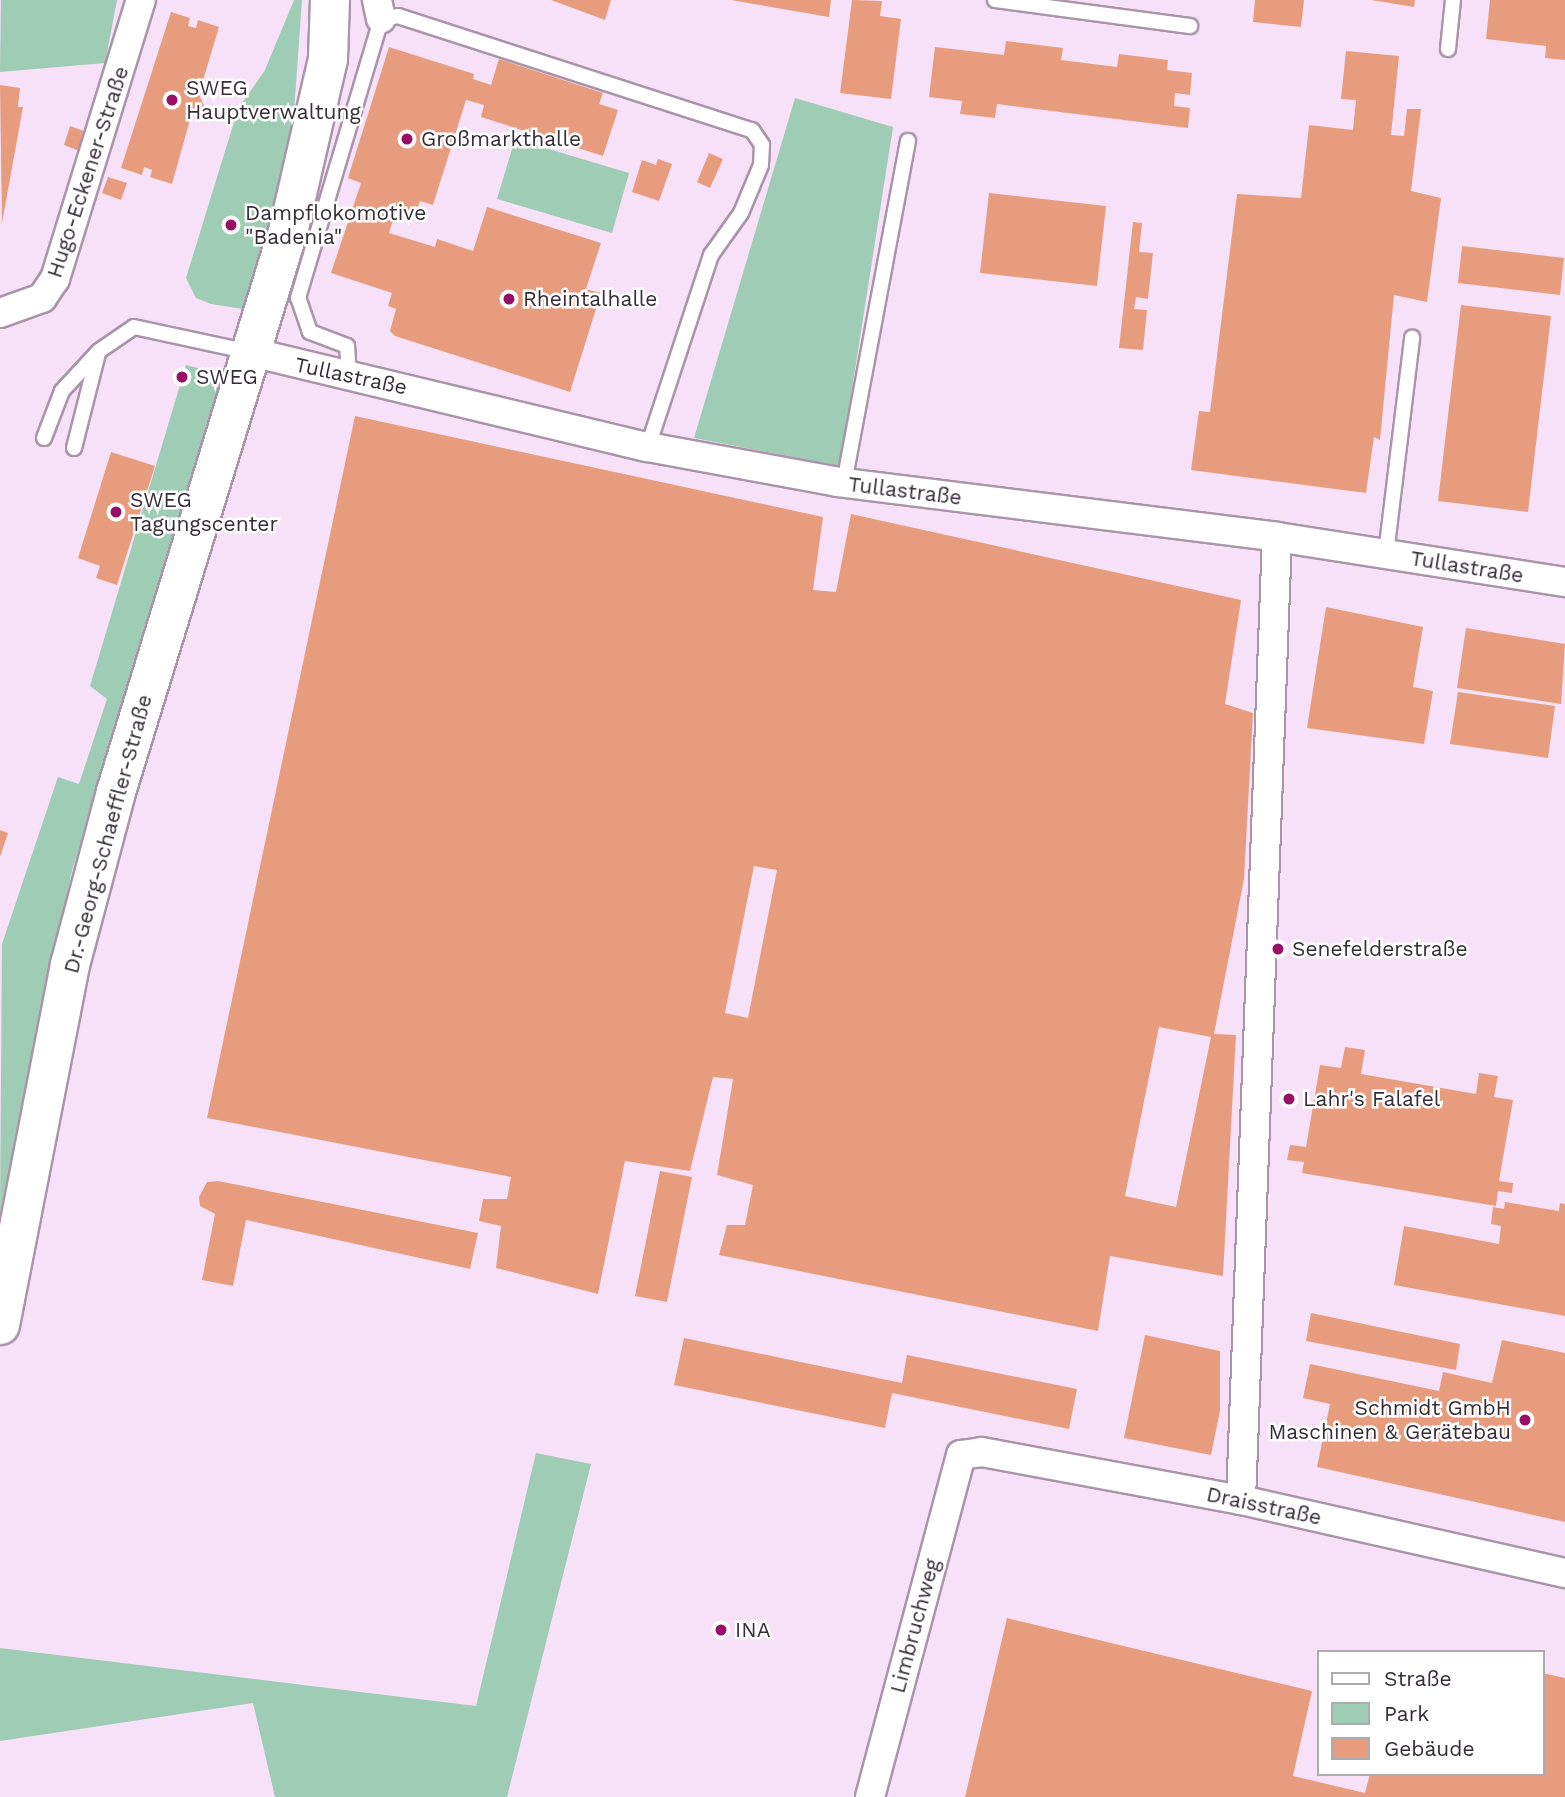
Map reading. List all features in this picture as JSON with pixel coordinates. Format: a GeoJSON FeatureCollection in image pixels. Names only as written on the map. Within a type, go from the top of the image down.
{"type":"FeatureCollection","features":[{"type":"Feature","properties":{"kind":"main road"},"geometry":{"type":"LineString","coordinates":[[308,0],[309,143]]}},
{"type":"Feature","properties":{"kind":"main road"},"geometry":{"type":"LineString","coordinates":[[309,143],[328,58],[330,0]]}},
{"type":"Feature","properties":{"kind":"main road","name":"Dr.-Georg-Schaeffler-Straße"},"geometry":{"type":"LineString","coordinates":[[0,1325],[81,925],[120,779],[255,353],[309,143]]}},
{"type":"Feature","properties":{"kind":"street","name":"Hugo-Eckener-Straße"},"geometry":{"type":"LineString","coordinates":[[0,313],[42,299],[55,279],[141,0]]}},
{"type":"Feature","properties":{"kind":"street","name":"Tullastraße"},"geometry":{"type":"LineString","coordinates":[[255,353],[648,447],[844,483],[1277,537],[1565,582]]}},
{"type":"Feature","properties":{"kind":"street"},"geometry":{"type":"LineString","coordinates":[[1241,1500],[1277,537]]}},
{"type":"Feature","properties":{"kind":"street","name":"Draisstraße"},"geometry":{"type":"LineString","coordinates":[[961,1455],[982,1452],[1241,1500],[1565,1573]]}},
{"type":"Feature","properties":{"kind":"street","name":"Limbruchweg"},"geometry":{"type":"LineString","coordinates":[[870,1797],[961,1455]]}},
{"type":"Feature","properties":{"kind":"lane"},"geometry":{"type":"LineString","coordinates":[[995,0],[1190,26]]}},
{"type":"Feature","properties":{"kind":"lane"},"geometry":{"type":"LineString","coordinates":[[1448,49],[1453,0]]}},
{"type":"Feature","properties":{"kind":"lane"},"geometry":{"type":"LineString","coordinates":[[349,374],[347,346],[310,332],[298,298],[379,9],[752,130],[762,145],[761,165],[741,214],[711,255],[648,447]]}},
{"type":"Feature","properties":{"kind":"lane"},"geometry":{"type":"LineString","coordinates":[[844,483],[908,141]]}},
{"type":"Feature","properties":{"kind":"lane"},"geometry":{"type":"LineString","coordinates":[[44,438],[62,391],[99,351],[134,327],[255,353]]}},
{"type":"Feature","properties":{"kind":"lane"},"geometry":{"type":"LineString","coordinates":[[1386,554],[1412,338]]}},
{"type":"Feature","properties":{"kind":"lane"},"geometry":{"type":"LineString","coordinates":[[75,448],[99,351]]}},
{"type":"Feature","properties":{"kind":"green space"},"geometry":{"type":"Polygon","coordinates":[[[1,0],[117,0],[105,63],[0,72],[1,0]]]}},
{"type":"Feature","properties":{"kind":"green space"},"geometry":{"type":"Polygon","coordinates":[[[294,0],[302,0],[294,113],[276,217],[255,292],[243,309],[211,304],[196,298],[186,278],[238,109],[265,70],[294,0]]]}},
{"type":"Feature","properties":{"kind":"green space"},"geometry":{"type":"Polygon","coordinates":[[[795,98],[893,127],[840,466],[694,438],[795,98]]]}},
{"type":"Feature","properties":{"kind":"green space"},"geometry":{"type":"Polygon","coordinates":[[[515,139],[629,173],[612,233],[497,199],[515,139]]]}},
{"type":"Feature","properties":{"kind":"green space"},"geometry":{"type":"Polygon","coordinates":[[[186,365],[212,372],[223,389],[72,871],[0,1213],[2,944],[58,777],[79,784],[107,699],[90,686],[186,365]]]}},
{"type":"Feature","properties":{"kind":"green space"},"geometry":{"type":"Polygon","coordinates":[[[536,1453],[591,1464],[507,1797],[275,1797],[253,1703],[0,1741],[0,1648],[476,1706],[536,1453]]]}},
{"type":"Feature","properties":{"kind":"building"},"geometry":{"type":"Polygon","coordinates":[[[551,0],[611,0],[605,20],[551,0]]]}},
{"type":"Feature","properties":{"kind":"building"},"geometry":{"type":"Polygon","coordinates":[[[731,0],[831,0],[829,17],[731,0]]]}},
{"type":"Feature","properties":{"kind":"building"},"geometry":{"type":"Polygon","coordinates":[[[852,0],[882,1],[880,16],[901,19],[891,99],[840,93],[852,0]]]}},
{"type":"Feature","properties":{"kind":"building"},"geometry":{"type":"Polygon","coordinates":[[[1255,0],[1304,0],[1301,27],[1253,22],[1255,0]]]}},
{"type":"Feature","properties":{"kind":"building"},"geometry":{"type":"Polygon","coordinates":[[[1371,0],[1415,0],[1414,7],[1371,0]]]}},
{"type":"Feature","properties":{"kind":"building"},"geometry":{"type":"Polygon","coordinates":[[[1490,0],[1565,0],[1565,60],[1545,58],[1546,46],[1486,39],[1490,0]]]}},
{"type":"Feature","properties":{"kind":"building","name":"SWEG Hauptverwaltung"},"geometry":{"type":"Polygon","coordinates":[[[171,12],[190,18],[188,26],[196,28],[198,20],[219,27],[199,94],[204,106],[193,109],[172,184],[150,177],[152,170],[144,167],[142,175],[121,168],[171,12]]]}},
{"type":"Feature","properties":{"kind":"building"},"geometry":{"type":"Polygon","coordinates":[[[1006,41],[1063,48],[1061,60],[1117,67],[1119,54],[1168,60],[1167,70],[1192,73],[1190,95],[1175,93],[1174,106],[1190,108],[1188,128],[997,104],[995,118],[960,114],[962,101],[929,97],[935,47],[1004,55],[1006,41]]]}},
{"type":"Feature","properties":{"kind":"building"},"geometry":{"type":"Polygon","coordinates":[[[389,47],[474,74],[473,79],[491,85],[499,59],[603,93],[599,104],[618,110],[603,156],[481,117],[484,105],[466,100],[433,205],[420,201],[416,214],[397,208],[389,233],[435,247],[437,239],[473,251],[487,207],[601,243],[586,289],[601,293],[570,392],[395,336],[390,331],[396,309],[388,306],[392,293],[331,273],[361,183],[348,178],[389,47]]]}},
{"type":"Feature","properties":{"kind":"building"},"geometry":{"type":"Polygon","coordinates":[[[1346,51],[1399,56],[1391,135],[1404,136],[1407,109],[1421,109],[1411,191],[1441,198],[1427,302],[1394,295],[1380,440],[1374,437],[1366,493],[1191,470],[1199,411],[1210,412],[1237,194],[1301,198],[1309,125],[1353,130],[1356,100],[1341,99],[1346,51]]]}},
{"type":"Feature","properties":{"kind":"building"},"geometry":{"type":"Polygon","coordinates":[[[0,85],[20,88],[18,107],[23,107],[2,223],[0,85]]]}},
{"type":"Feature","properties":{"kind":"building"},"geometry":{"type":"Polygon","coordinates":[[[70,126],[89,133],[82,152],[64,145],[70,126]]]}},
{"type":"Feature","properties":{"kind":"building"},"geometry":{"type":"Polygon","coordinates":[[[709,153],[723,159],[710,188],[697,182],[709,153]]]}},
{"type":"Feature","properties":{"kind":"building"},"geometry":{"type":"Polygon","coordinates":[[[658,159],[672,164],[659,201],[632,192],[642,160],[656,165],[658,159]]]}},
{"type":"Feature","properties":{"kind":"building"},"geometry":{"type":"Polygon","coordinates":[[[108,177],[127,183],[121,200],[102,193],[108,177]]]}},
{"type":"Feature","properties":{"kind":"building"},"geometry":{"type":"Polygon","coordinates":[[[989,193],[1106,206],[1097,286],[980,273],[989,193]]]}},
{"type":"Feature","properties":{"kind":"building"},"geometry":{"type":"Polygon","coordinates":[[[1133,222],[1142,223],[1139,252],[1153,253],[1148,299],[1136,297],[1134,309],[1147,310],[1143,350],[1119,348],[1133,222]]]}},
{"type":"Feature","properties":{"kind":"building"},"geometry":{"type":"Polygon","coordinates":[[[1462,246],[1564,258],[1560,295],[1458,283],[1462,246]]]}},
{"type":"Feature","properties":{"kind":"building"},"geometry":{"type":"Polygon","coordinates":[[[1461,305],[1551,316],[1528,512],[1438,501],[1461,305]]]}},
{"type":"Feature","properties":{"kind":"building"},"geometry":{"type":"Polygon","coordinates":[[[355,416],[823,517],[813,590],[836,592],[851,514],[1241,600],[1225,704],[1253,713],[1244,879],[1214,1034],[1236,1035],[1223,1276],[1110,1256],[1098,1331],[719,1255],[727,1225],[745,1225],[753,1185],[717,1175],[733,1079],[713,1077],[690,1171],[625,1161],[598,1294],[496,1268],[501,1226],[479,1221],[483,1199],[507,1199],[511,1177],[207,1118],[355,416]],[[754,866],[725,1013],[748,1018],[777,870],[754,866]],[[1159,1027],[1125,1196],[1176,1207],[1211,1037],[1159,1027]]]}},
{"type":"Feature","properties":{"kind":"building","name":"SWEG Tagungscenter"},"geometry":{"type":"Polygon","coordinates":[[[111,452],[155,466],[117,585],[96,578],[100,566],[78,558],[111,452]]]}},
{"type":"Feature","properties":{"kind":"building"},"geometry":{"type":"Polygon","coordinates":[[[1326,607],[1423,627],[1413,687],[1433,691],[1424,744],[1307,728],[1326,607]]]}},
{"type":"Feature","properties":{"kind":"building"},"geometry":{"type":"Polygon","coordinates":[[[1466,628],[1565,644],[1561,704],[1457,688],[1466,628]]]}},
{"type":"Feature","properties":{"kind":"building"},"geometry":{"type":"Polygon","coordinates":[[[1458,692],[1555,706],[1548,758],[1450,744],[1458,692]]]}},
{"type":"Feature","properties":{"kind":"building"},"geometry":{"type":"Polygon","coordinates":[[[0,830],[8,833],[0,857],[0,830]]]}},
{"type":"Feature","properties":{"kind":"building"},"geometry":{"type":"Polygon","coordinates":[[[1345,1047],[1365,1050],[1361,1074],[1476,1094],[1479,1073],[1498,1076],[1494,1097],[1513,1100],[1499,1181],[1513,1183],[1512,1193],[1498,1191],[1496,1206],[1302,1173],[1304,1162],[1287,1160],[1290,1145],[1306,1147],[1320,1065],[1341,1068],[1345,1047]]]}},
{"type":"Feature","properties":{"kind":"building"},"geometry":{"type":"Polygon","coordinates":[[[660,1171],[692,1177],[667,1302],[635,1296],[660,1171]]]}},
{"type":"Feature","properties":{"kind":"building"},"geometry":{"type":"Polygon","coordinates":[[[218,1181],[478,1233],[470,1269],[246,1220],[233,1286],[202,1280],[215,1214],[200,1206],[199,1197],[207,1182],[218,1181]]]}},
{"type":"Feature","properties":{"kind":"building"},"geometry":{"type":"Polygon","coordinates":[[[1505,1202],[1559,1211],[1560,1203],[1565,1204],[1565,1316],[1394,1285],[1404,1226],[1499,1244],[1501,1226],[1491,1224],[1493,1207],[1504,1209],[1505,1202]]]}},
{"type":"Feature","properties":{"kind":"building"},"geometry":{"type":"Polygon","coordinates":[[[1311,1313],[1460,1344],[1456,1370],[1306,1341],[1311,1313]]]}},
{"type":"Feature","properties":{"kind":"building"},"geometry":{"type":"Polygon","coordinates":[[[1145,1335],[1220,1351],[1220,1411],[1211,1455],[1124,1438],[1145,1335]]]}},
{"type":"Feature","properties":{"kind":"building"},"geometry":{"type":"Polygon","coordinates":[[[684,1338],[902,1383],[907,1355],[1077,1389],[1069,1429],[892,1393],[885,1428],[674,1385],[684,1338]]]}},
{"type":"Feature","properties":{"kind":"building","name":"Schmidt GmbH Maschinen & Gerätebau"},"geometry":{"type":"Polygon","coordinates":[[[1502,1340],[1565,1353],[1565,1522],[1317,1467],[1330,1404],[1303,1398],[1310,1364],[1439,1391],[1443,1372],[1492,1383],[1502,1340]]]}},
{"type":"Feature","properties":{"kind":"building"},"geometry":{"type":"Polygon","coordinates":[[[1007,1618],[1312,1691],[1293,1776],[1365,1793],[1369,1776],[1544,1776],[1544,1673],[1565,1678],[1565,1797],[965,1797],[1007,1618]]]}},
{"type":"Feature","properties":{"kind":"place","name":"SWEG Hauptverwaltung"},"geometry":{"type":"Point","coordinates":[172,100]}},
{"type":"Feature","properties":{"kind":"place","name":"Großmarkthalle"},"geometry":{"type":"Point","coordinates":[407,139]}},
{"type":"Feature","properties":{"kind":"place","name":"Dampflokomotive \"Badenia\""},"geometry":{"type":"Point","coordinates":[231,225]}},
{"type":"Feature","properties":{"kind":"place","name":"Rheintalhalle"},"geometry":{"type":"Point","coordinates":[509,299]}},
{"type":"Feature","properties":{"kind":"place","name":"SWEG"},"geometry":{"type":"Point","coordinates":[182,377]}},
{"type":"Feature","properties":{"kind":"place","name":"SWEG Tagungscenter"},"geometry":{"type":"Point","coordinates":[116,512]}},
{"type":"Feature","properties":{"kind":"place","name":"Senefelderstraße"},"geometry":{"type":"Point","coordinates":[1278,949]}},
{"type":"Feature","properties":{"kind":"place","name":"Lahr's Falafel"},"geometry":{"type":"Point","coordinates":[1289,1099]}},
{"type":"Feature","properties":{"kind":"place","name":"Schmidt GmbH Maschinen & Gerätebau"},"geometry":{"type":"Point","coordinates":[1525,1420]}},
{"type":"Feature","properties":{"kind":"place","name":"INA"},"geometry":{"type":"Point","coordinates":[721,1630]}}]}
